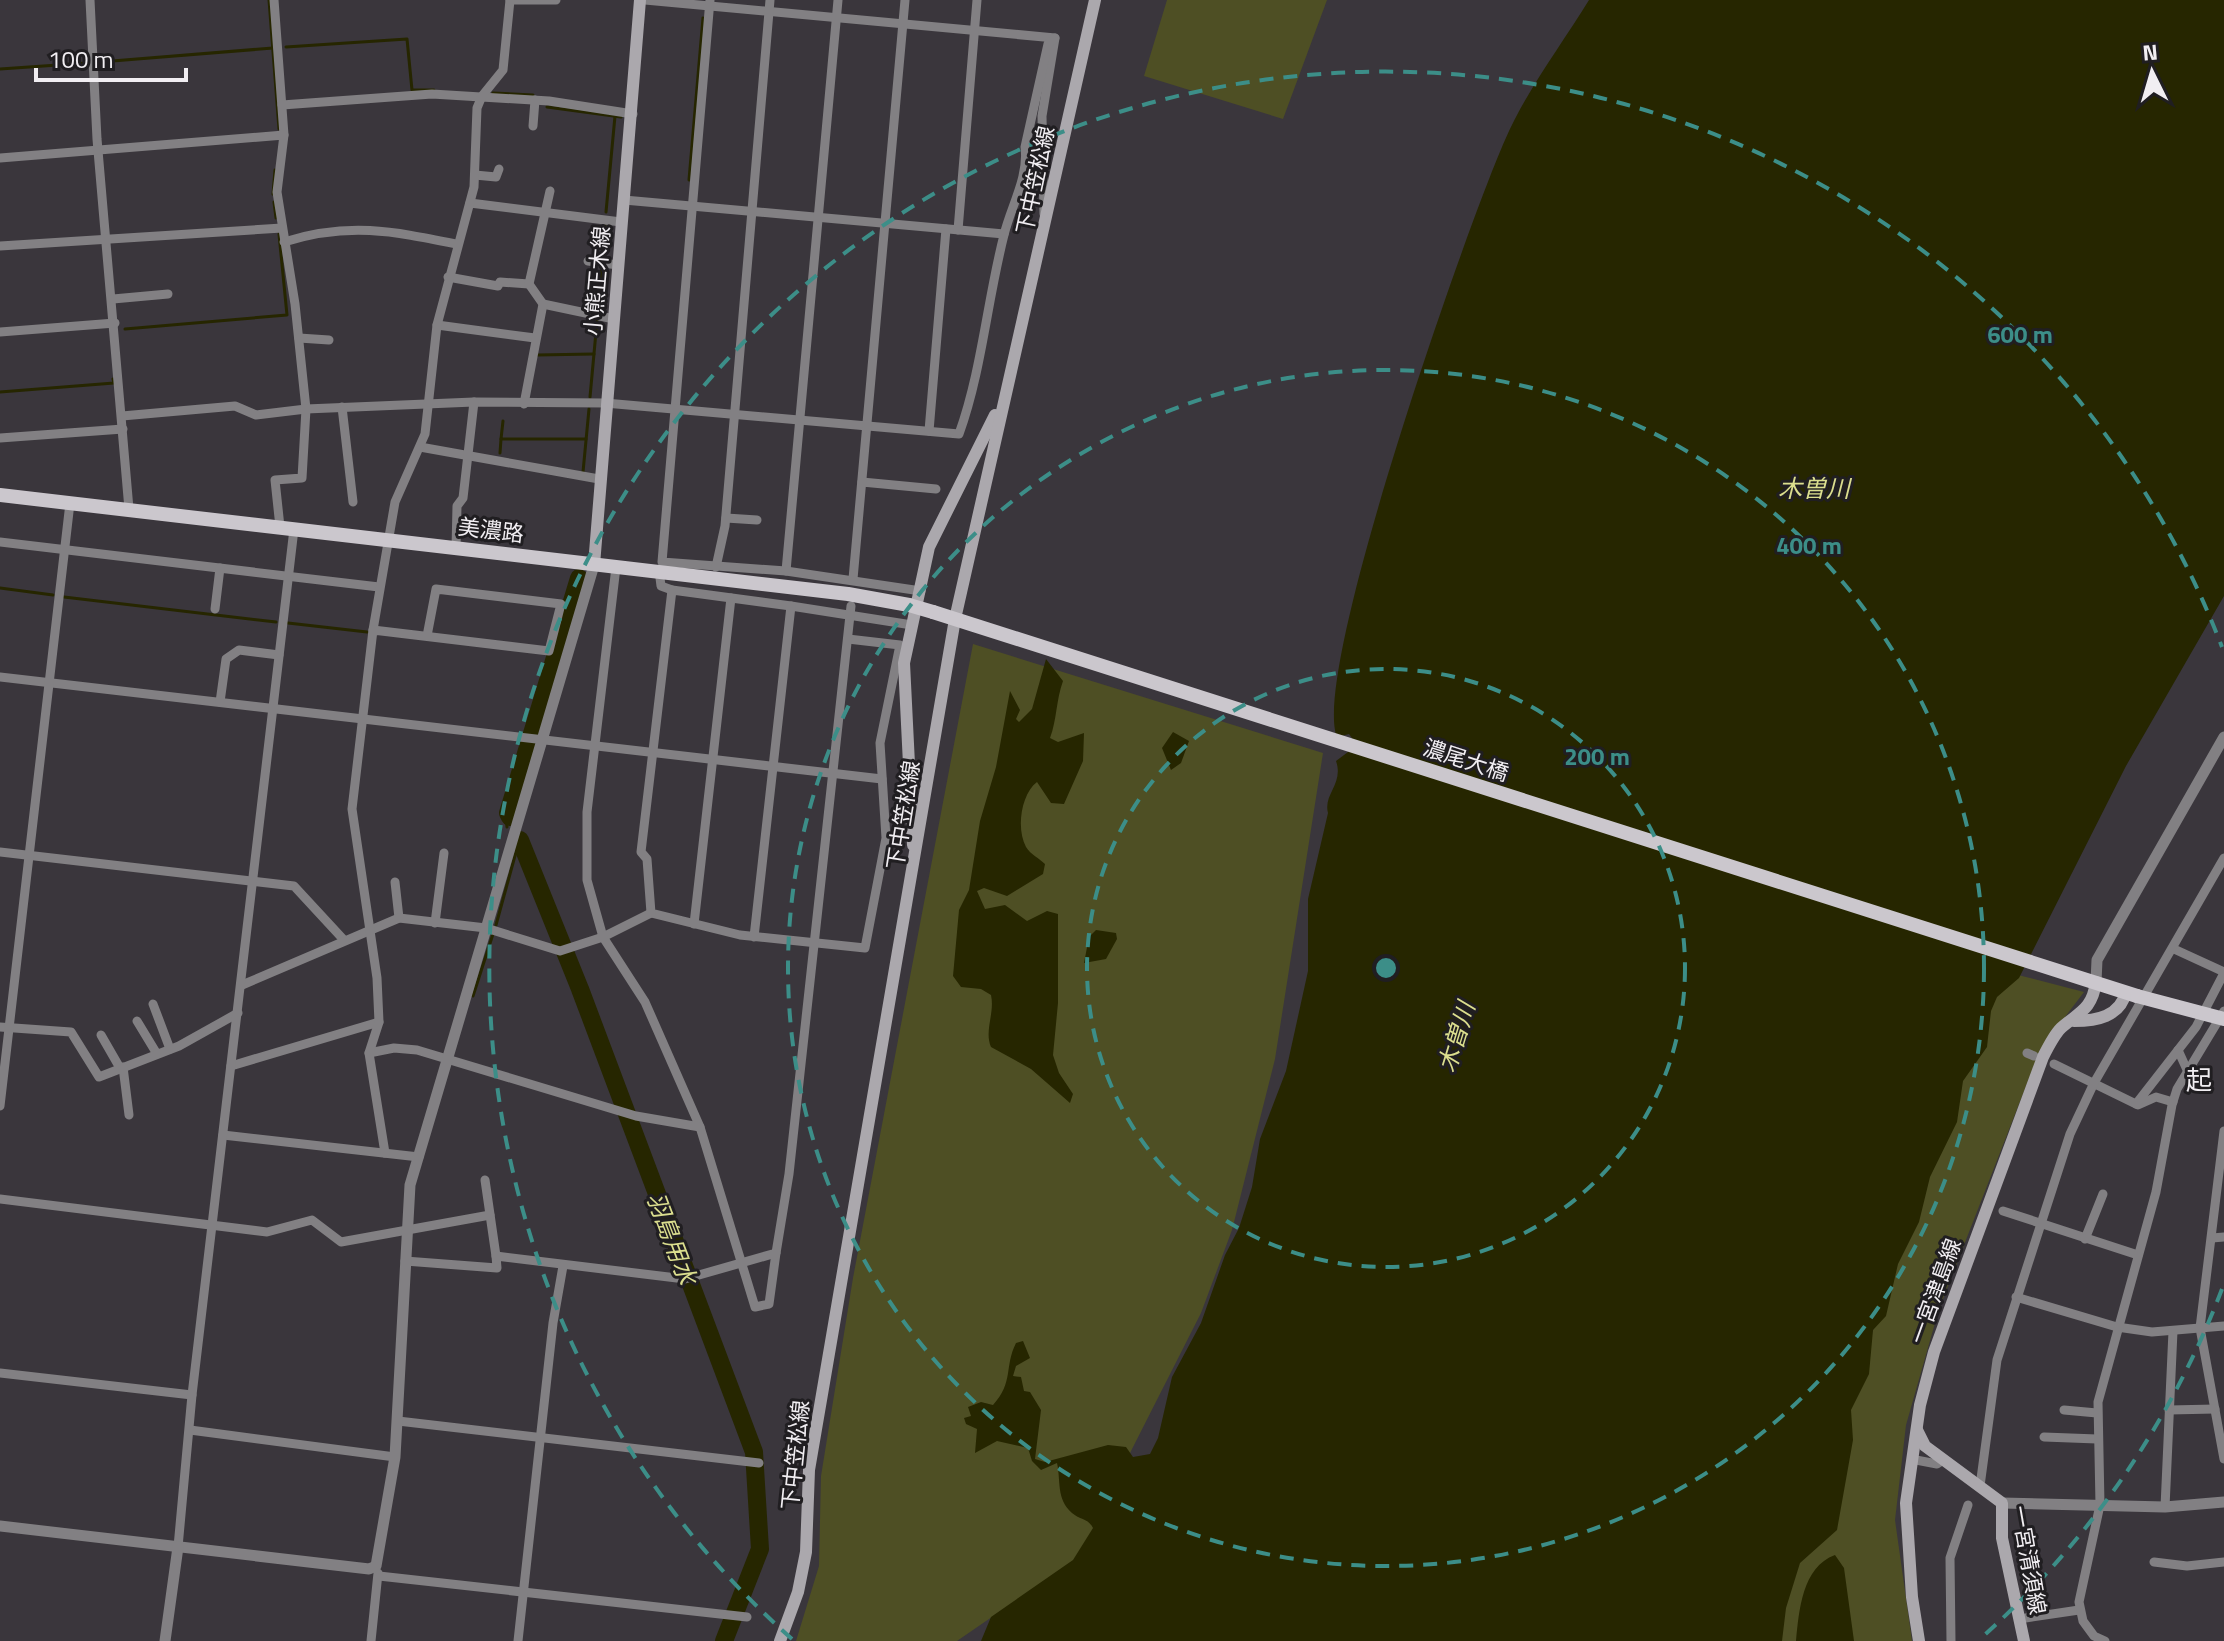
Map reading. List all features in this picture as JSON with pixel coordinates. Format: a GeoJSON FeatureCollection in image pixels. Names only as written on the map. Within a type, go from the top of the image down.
{"type":"FeatureCollection","features":[{"type":"Feature","properties":{"kind":"main road","name":"小熊正木線"},"geometry":{"type":"LineString","coordinates":[[594,565],[605,403],[643,0]]}},
{"type":"Feature","properties":{"kind":"main road","name":"下中笠松線"},"geometry":{"type":"LineString","coordinates":[[780,1641],[798,1592],[806,1552],[809,1470],[955,619],[1095,0]]}},
{"type":"Feature","properties":{"kind":"main road"},"geometry":{"type":"LineString","coordinates":[[914,868],[904,722],[904,663],[929,547],[940,520],[992,424],[1010,378]]}},
{"type":"Feature","properties":{"kind":"main road","name":"美濃路"},"geometry":{"type":"LineString","coordinates":[[0,495],[594,565],[660,567],[909,605],[975,625]]}},
{"type":"Feature","properties":{"kind":"main road","name":"濃尾大橋"},"geometry":{"type":"LineString","coordinates":[[975,625],[2132,994],[2224,1019]]}},
{"type":"Feature","properties":{"kind":"main road","name":"一宮津島線"},"geometry":{"type":"LineString","coordinates":[[1919,1641],[1912,1597],[1906,1503],[1917,1430],[1934,1352],[2032,1085],[2062,1027],[2074,1021],[2094,996],[2088,980]]}},
{"type":"Feature","properties":{"kind":"main road"},"geometry":{"type":"LineString","coordinates":[[2074,1021],[2105,1017],[2132,994]]}},
{"type":"Feature","properties":{"kind":"main road","name":"一宮清須線"},"geometry":{"type":"LineString","coordinates":[[1917,1430],[1925,1446],[2002,1503],[2002,1538],[2024,1641]]}},
{"type":"Feature","properties":{"kind":"street"},"geometry":{"type":"LineString","coordinates":[[90,0],[99,152],[109,239],[129,509]]}},
{"type":"Feature","properties":{"kind":"street"},"geometry":{"type":"LineString","coordinates":[[165,1641],[289,576],[287,528],[275,480],[302,478],[306,409],[299,338],[277,192],[284,135],[274,0]]}},
{"type":"Feature","properties":{"kind":"street"},"geometry":{"type":"LineString","coordinates":[[385,1153],[369,1053],[379,1022],[371,930],[352,809],[379,587],[395,502],[420,447],[429,403],[437,325],[456,244],[470,203],[475,175],[477,108],[482,96],[503,70],[510,0],[556,0]]}},
{"type":"Feature","properties":{"kind":"street"},"geometry":{"type":"LineString","coordinates":[[643,0],[709,3],[769,12],[1055,38]]}},
{"type":"Feature","properties":{"kind":"street"},"geometry":{"type":"LineString","coordinates":[[716,567],[726,518],[770,0]]}},
{"type":"Feature","properties":{"kind":"street"},"geometry":{"type":"LineString","coordinates":[[786,571],[838,0]]}},
{"type":"Feature","properties":{"kind":"street"},"geometry":{"type":"LineString","coordinates":[[853,579],[905,0]]}},
{"type":"Feature","properties":{"kind":"street"},"geometry":{"type":"LineString","coordinates":[[958,230],[977,0]]}},
{"type":"Feature","properties":{"kind":"street"},"geometry":{"type":"LineString","coordinates":[[709,3],[660,567],[661,586],[791,606],[850,610],[912,625]]}},
{"type":"Feature","properties":{"kind":"street"},"geometry":{"type":"LineString","coordinates":[[1045,230],[1042,116],[1055,38]]}},
{"type":"Feature","properties":{"kind":"street"},"geometry":{"type":"LineString","coordinates":[[122,416],[235,406],[256,415],[306,409],[429,403],[605,403],[959,434],[971,399],[1004,234],[1027,160],[1025,147],[1048,44],[1055,38]]}},
{"type":"Feature","properties":{"kind":"street"},"geometry":{"type":"LineString","coordinates":[[282,105],[432,94],[535,100],[633,114]]}},
{"type":"Feature","properties":{"kind":"street"},"geometry":{"type":"LineString","coordinates":[[533,126],[535,100]]}},
{"type":"Feature","properties":{"kind":"street"},"geometry":{"type":"LineString","coordinates":[[0,158],[284,135]]}},
{"type":"Feature","properties":{"kind":"street"},"geometry":{"type":"LineString","coordinates":[[475,175],[496,177],[499,169]]}},
{"type":"Feature","properties":{"kind":"street"},"geometry":{"type":"LineString","coordinates":[[529,284],[543,250],[545,212],[550,191]]}},
{"type":"Feature","properties":{"kind":"street"},"geometry":{"type":"LineString","coordinates":[[624,200],[1004,234]]}},
{"type":"Feature","properties":{"kind":"street"},"geometry":{"type":"LineString","coordinates":[[470,203],[621,222]]}},
{"type":"Feature","properties":{"kind":"street"},"geometry":{"type":"LineString","coordinates":[[0,246],[282,228]]}},
{"type":"Feature","properties":{"kind":"street"},"geometry":{"type":"LineString","coordinates":[[929,431],[946,229]]}},
{"type":"Feature","properties":{"kind":"street"},"geometry":{"type":"LineString","coordinates":[[284,242],[323,230],[371,230],[456,244]]}},
{"type":"Feature","properties":{"kind":"street"},"geometry":{"type":"LineString","coordinates":[[588,261],[618,265]]}},
{"type":"Feature","properties":{"kind":"street"},"geometry":{"type":"LineString","coordinates":[[448,277],[498,286],[500,282],[529,284]]}},
{"type":"Feature","properties":{"kind":"street"},"geometry":{"type":"LineString","coordinates":[[529,284],[543,304],[614,319]]}},
{"type":"Feature","properties":{"kind":"street"},"geometry":{"type":"LineString","coordinates":[[113,299],[168,294]]}},
{"type":"Feature","properties":{"kind":"street"},"geometry":{"type":"LineString","coordinates":[[524,404],[543,304]]}},
{"type":"Feature","properties":{"kind":"street"},"geometry":{"type":"LineString","coordinates":[[0,332],[115,323]]}},
{"type":"Feature","properties":{"kind":"street"},"geometry":{"type":"LineString","coordinates":[[437,325],[535,338]]}},
{"type":"Feature","properties":{"kind":"street"},"geometry":{"type":"LineString","coordinates":[[299,338],[329,340]]}},
{"type":"Feature","properties":{"kind":"street"},"geometry":{"type":"LineString","coordinates":[[456,548],[457,506],[463,498],[474,402]]}},
{"type":"Feature","properties":{"kind":"street"},"geometry":{"type":"LineString","coordinates":[[342,407],[353,502]]}},
{"type":"Feature","properties":{"kind":"street"},"geometry":{"type":"LineString","coordinates":[[0,438],[123,429]]}},
{"type":"Feature","properties":{"kind":"street"},"geometry":{"type":"LineString","coordinates":[[420,447],[468,453],[599,479]]}},
{"type":"Feature","properties":{"kind":"street"},"geometry":{"type":"LineString","coordinates":[[862,482],[936,489]]}},
{"type":"Feature","properties":{"kind":"street"},"geometry":{"type":"LineString","coordinates":[[0,1106],[5,1027],[30,855],[70,503]]}},
{"type":"Feature","properties":{"kind":"street"},"geometry":{"type":"LineString","coordinates":[[726,518],[757,520]]}},
{"type":"Feature","properties":{"kind":"street"},"geometry":{"type":"LineString","coordinates":[[0,542],[379,587]]}},
{"type":"Feature","properties":{"kind":"street"},"geometry":{"type":"LineString","coordinates":[[371,1641],[377,1571],[395,1457],[410,1185],[539,740],[594,565]]}},
{"type":"Feature","properties":{"kind":"street"},"geometry":{"type":"LineString","coordinates":[[616,567],[585,852],[587,880],[603,937],[645,1002],[700,1127],[755,1307],[769,1304],[789,1174],[850,610]]}},
{"type":"Feature","properties":{"kind":"street"},"geometry":{"type":"LineString","coordinates":[[660,567],[786,571],[921,591]]}},
{"type":"Feature","properties":{"kind":"street"},"geometry":{"type":"LineString","coordinates":[[215,609],[220,568]]}},
{"type":"Feature","properties":{"kind":"street"},"geometry":{"type":"LineString","coordinates":[[427,636],[436,589],[581,608]]}},
{"type":"Feature","properties":{"kind":"street"},"geometry":{"type":"LineString","coordinates":[[651,913],[647,859],[641,852],[672,590]]}},
{"type":"Feature","properties":{"kind":"street"},"geometry":{"type":"LineString","coordinates":[[694,924],[731,598]]}},
{"type":"Feature","properties":{"kind":"street"},"geometry":{"type":"LineString","coordinates":[[373,630],[549,651],[563,605]]}},
{"type":"Feature","properties":{"kind":"street"},"geometry":{"type":"LineString","coordinates":[[754,937],[791,606]]}},
{"type":"Feature","properties":{"kind":"street"},"geometry":{"type":"LineString","coordinates":[[242,985],[343,939],[399,918],[486,928],[560,951],[603,937],[651,913],[754,937],[865,948],[886,838],[880,743],[900,645],[848,639]]}},
{"type":"Feature","properties":{"kind":"street"},"geometry":{"type":"LineString","coordinates":[[220,702],[226,659],[239,650],[279,655]]}},
{"type":"Feature","properties":{"kind":"street"},"geometry":{"type":"LineString","coordinates":[[0,677],[832,776],[882,779]]}},
{"type":"Feature","properties":{"kind":"street"},"geometry":{"type":"LineString","coordinates":[[2088,980],[2224,738]]}},
{"type":"Feature","properties":{"kind":"street"},"geometry":{"type":"LineString","coordinates":[[0,852],[294,886],[343,939]]}},
{"type":"Feature","properties":{"kind":"street"},"geometry":{"type":"LineString","coordinates":[[435,923],[444,853]]}},
{"type":"Feature","properties":{"kind":"street"},"geometry":{"type":"LineString","coordinates":[[1980,1486],[1997,1360],[2043,1224],[2063,1153],[2094,1083],[2222,866]]}},
{"type":"Feature","properties":{"kind":"street"},"geometry":{"type":"LineString","coordinates":[[395,882],[399,918]]}},
{"type":"Feature","properties":{"kind":"street"},"geometry":{"type":"LineString","coordinates":[[2136,1104],[2196,1027],[2224,972],[2174,949]]}},
{"type":"Feature","properties":{"kind":"street"},"geometry":{"type":"LineString","coordinates":[[153,1004],[170,1049]]}},
{"type":"Feature","properties":{"kind":"street"},"geometry":{"type":"LineString","coordinates":[[2105,1641],[2094,1636],[2079,1610],[2100,1505],[2097,1413],[2117,1327],[2156,1192],[2173,1102],[2224,1011]]}},
{"type":"Feature","properties":{"kind":"street"},"geometry":{"type":"LineString","coordinates":[[5,1027],[71,1032],[99,1077],[170,1049],[238,1013]]}},
{"type":"Feature","properties":{"kind":"street"},"geometry":{"type":"LineString","coordinates":[[137,1021],[157,1054]]}},
{"type":"Feature","properties":{"kind":"street"},"geometry":{"type":"LineString","coordinates":[[231,1066],[379,1022]]}},
{"type":"Feature","properties":{"kind":"street"},"geometry":{"type":"LineString","coordinates":[[101,1035],[122,1068],[129,1115]]}},
{"type":"Feature","properties":{"kind":"street"},"geometry":{"type":"LineString","coordinates":[[369,1053],[394,1048],[417,1050],[636,1116],[700,1127]]}},
{"type":"Feature","properties":{"kind":"street"},"geometry":{"type":"LineString","coordinates":[[2178,1050],[2188,1072]]}},
{"type":"Feature","properties":{"kind":"street"},"geometry":{"type":"LineString","coordinates":[[2054,1064],[2136,1104],[2156,1097],[2173,1102]]}},
{"type":"Feature","properties":{"kind":"street"},"geometry":{"type":"LineString","coordinates":[[2224,1131],[2200,1328],[2218,1410],[2224,1459]]}},
{"type":"Feature","properties":{"kind":"street"},"geometry":{"type":"LineString","coordinates":[[223,1135],[419,1157]]}},
{"type":"Feature","properties":{"kind":"street"},"geometry":{"type":"LineString","coordinates":[[405,1261],[497,1268],[485,1180]]}},
{"type":"Feature","properties":{"kind":"street"},"geometry":{"type":"LineString","coordinates":[[2085,1239],[2103,1194]]}},
{"type":"Feature","properties":{"kind":"street"},"geometry":{"type":"LineString","coordinates":[[0,1199],[267,1232],[312,1220],[341,1242],[490,1215]]}},
{"type":"Feature","properties":{"kind":"street"},"geometry":{"type":"LineString","coordinates":[[2003,1211],[2138,1255]]}},
{"type":"Feature","properties":{"kind":"street"},"geometry":{"type":"LineString","coordinates":[[2212,1238],[2224,1237]]}},
{"type":"Feature","properties":{"kind":"street"},"geometry":{"type":"LineString","coordinates":[[496,1256],[685,1279],[776,1253]]}},
{"type":"Feature","properties":{"kind":"street"},"geometry":{"type":"LineString","coordinates":[[518,1641],[563,1266]]}},
{"type":"Feature","properties":{"kind":"street"},"geometry":{"type":"LineString","coordinates":[[2016,1297],[2117,1327],[2173,1331],[2224,1326]]}},
{"type":"Feature","properties":{"kind":"street"},"geometry":{"type":"LineString","coordinates":[[2165,1507],[2173,1331]]}},
{"type":"Feature","properties":{"kind":"street"},"geometry":{"type":"LineString","coordinates":[[0,1373],[192,1395]]}},
{"type":"Feature","properties":{"kind":"street"},"geometry":{"type":"LineString","coordinates":[[2064,1410],[2097,1413]]}},
{"type":"Feature","properties":{"kind":"street"},"geometry":{"type":"LineString","coordinates":[[2169,1410],[2218,1410]]}},
{"type":"Feature","properties":{"kind":"street"},"geometry":{"type":"LineString","coordinates":[[398,1421],[759,1463]]}},
{"type":"Feature","properties":{"kind":"street"},"geometry":{"type":"LineString","coordinates":[[190,1430],[395,1457]]}},
{"type":"Feature","properties":{"kind":"street"},"geometry":{"type":"LineString","coordinates":[[2044,1437],[2097,1439]]}},
{"type":"Feature","properties":{"kind":"street"},"geometry":{"type":"LineString","coordinates":[[1916,1460],[1937,1464],[1943,1460]]}},
{"type":"Feature","properties":{"kind":"street"},"geometry":{"type":"LineString","coordinates":[[2002,1503],[2165,1507],[2224,1502]]}},
{"type":"Feature","properties":{"kind":"street"},"geometry":{"type":"LineString","coordinates":[[1951,1641],[1950,1558],[1968,1505]]}},
{"type":"Feature","properties":{"kind":"street"},"geometry":{"type":"LineString","coordinates":[[0,1526],[369,1569],[523,1593],[747,1617]]}},
{"type":"Feature","properties":{"kind":"street"},"geometry":{"type":"LineString","coordinates":[[2154,1562],[2187,1566],[2224,1562]]}},
{"type":"Feature","properties":{"kind":"street"},"geometry":{"type":"LineString","coordinates":[[2019,1619],[2079,1610]]}},
{"type":"Feature","properties":{"kind":"shaded area"},"geometry":{"type":"Polygon","coordinates":[[[1167,0],[1327,0],[1283,119],[1144,76],[1167,0]]]}},
{"type":"Feature","properties":{"kind":"shaded area"},"geometry":{"type":"Polygon","coordinates":[[[973,644],[1323,753],[1275,1059],[1232,1230],[1201,1313],[1131,1451],[1088,1551],[957,1641],[796,1641],[819,1566],[821,1476],[853,1278],[973,644]]]}},
{"type":"Feature","properties":{"kind":"shaded area"},"geometry":{"type":"Polygon","coordinates":[[[2018,975],[2084,992],[2040,1050],[1939,1309],[1906,1425],[1895,1520],[1912,1641],[1770,1641],[1950,1098],[1995,997],[2018,975]]]}},
{"type":"Feature","properties":{"kind":"water","name":"木曽川"},"geometry":{"type":"Polygon","coordinates":[[[1589,0],[2224,0],[2224,596],[2126,766],[2019,978],[1997,997],[1991,1011],[1987,1047],[1963,1081],[1957,1122],[1930,1177],[1919,1222],[1898,1264],[1886,1316],[1873,1330],[1869,1374],[1851,1410],[1853,1440],[1837,1530],[1800,1563],[1786,1608],[1782,1641],[981,1641],[991,1617],[1073,1560],[1093,1528],[1089,1522],[1072,1513],[1063,1502],[1057,1463],[1041,1470],[1032,1461],[1028,1448],[997,1441],[975,1453],[977,1429],[966,1424],[964,1418],[971,1416],[968,1407],[981,1402],[993,1405],[1000,1397],[1016,1343],[1023,1341],[1030,1358],[1016,1366],[1013,1376],[1021,1377],[1024,1391],[1030,1392],[1041,1410],[1035,1459],[1045,1462],[1108,1445],[1126,1447],[1133,1457],[1150,1454],[1158,1438],[1172,1377],[1201,1323],[1225,1255],[1239,1228],[1252,1187],[1260,1139],[1286,1071],[1308,971],[1308,899],[1328,813],[1328,800],[1336,783],[1336,761],[1348,752],[1352,738],[1349,734],[1337,737],[1335,696],[1347,628],[1369,541],[1428,348],[1505,140],[1533,87],[1589,0]]]}},
{"type":"Feature","properties":{"kind":"water"},"geometry":{"type":"Polygon","coordinates":[[[1046,659],[1063,681],[1050,738],[1058,742],[1084,733],[1083,761],[1064,804],[1051,803],[1037,782],[1024,803],[1021,822],[1023,840],[1028,850],[1045,864],[1043,874],[1007,896],[984,888],[977,891],[985,909],[1005,905],[1027,921],[1047,911],[1058,914],[1058,1003],[1053,1055],[1059,1073],[1073,1094],[1070,1103],[1031,1069],[991,1047],[991,995],[981,989],[961,987],[953,976],[959,910],[969,890],[980,821],[996,767],[1010,691],[1020,710],[1016,719],[1019,722],[1032,709],[1046,659]]]}},
{"type":"Feature","properties":{"kind":"water"},"geometry":{"type":"Polygon","coordinates":[[[1173,732],[1189,741],[1181,763],[1171,770],[1162,748],[1173,732]]]}},
{"type":"Feature","properties":{"kind":"water"},"geometry":{"type":"Polygon","coordinates":[[[1096,930],[1116,933],[1117,939],[1106,959],[1084,963],[1089,937],[1096,930]]]}},
{"type":"Feature","properties":{"kind":"water"},"geometry":{"type":"Polygon","coordinates":[[[1835,1555],[1844,1568],[1854,1641],[1796,1641],[1804,1591],[1815,1569],[1835,1555]]]}},
{"type":"Feature","properties":{"kind":"waterway"},"geometry":{"type":"LineString","coordinates":[[269,0],[279,129]]}},
{"type":"Feature","properties":{"kind":"waterway"},"geometry":{"type":"LineString","coordinates":[[689,180],[703,18]]}},
{"type":"Feature","properties":{"kind":"waterway"},"geometry":{"type":"LineString","coordinates":[[286,47],[407,39],[412,90],[434,90]]}},
{"type":"Feature","properties":{"kind":"waterway"},"geometry":{"type":"LineString","coordinates":[[100,62],[273,48]]}},
{"type":"Feature","properties":{"kind":"waterway"},"geometry":{"type":"LineString","coordinates":[[0,69],[87,63]]}},
{"type":"Feature","properties":{"kind":"waterway"},"geometry":{"type":"LineString","coordinates":[[493,93],[533,95]]}},
{"type":"Feature","properties":{"kind":"waterway"},"geometry":{"type":"LineString","coordinates":[[547,107],[621,117]]}},
{"type":"Feature","properties":{"kind":"waterway"},"geometry":{"type":"LineString","coordinates":[[606,212],[615,116]]}},
{"type":"Feature","properties":{"kind":"waterway"},"geometry":{"type":"LineString","coordinates":[[273,194],[275,170]]}},
{"type":"Feature","properties":{"kind":"waterway"},"geometry":{"type":"LineString","coordinates":[[274,202],[276,218]]}},
{"type":"Feature","properties":{"kind":"waterway"},"geometry":{"type":"LineString","coordinates":[[603,255],[605,226]]}},
{"type":"Feature","properties":{"kind":"waterway"},"geometry":{"type":"LineString","coordinates":[[125,329],[287,315],[279,234]]}},
{"type":"Feature","properties":{"kind":"waterway"},"geometry":{"type":"LineString","coordinates":[[598,311],[601,271]]}},
{"type":"Feature","properties":{"kind":"waterway"},"geometry":{"type":"LineString","coordinates":[[590,397],[597,321]]}},
{"type":"Feature","properties":{"kind":"waterway"},"geometry":{"type":"LineString","coordinates":[[537,355],[594,354]]}},
{"type":"Feature","properties":{"kind":"waterway"},"geometry":{"type":"LineString","coordinates":[[0,392],[114,383],[113,379]]}},
{"type":"Feature","properties":{"kind":"waterway"},"geometry":{"type":"LineString","coordinates":[[583,472],[589,409]]}},
{"type":"Feature","properties":{"kind":"waterway"},"geometry":{"type":"LineString","coordinates":[[503,421],[501,439],[586,439]]}},
{"type":"Feature","properties":{"kind":"waterway"},"geometry":{"type":"LineString","coordinates":[[500,453],[501,439]]}},
{"type":"Feature","properties":{"kind":"waterway","name":"羽島用水"},"geometry":{"type":"LineString","coordinates":[[510,817],[508,813],[579,578]]}},
{"type":"Feature","properties":{"kind":"waterway"},"geometry":{"type":"LineString","coordinates":[[0,588],[53,595]]}},
{"type":"Feature","properties":{"kind":"waterway"},"geometry":{"type":"LineString","coordinates":[[64,597],[276,622]]}},
{"type":"Feature","properties":{"kind":"waterway"},"geometry":{"type":"LineString","coordinates":[[288,623],[367,632]]}},
{"type":"Feature","properties":{"kind":"waterway"},"geometry":{"type":"LineString","coordinates":[[507,827],[505,809],[551,654]]}},
{"type":"Feature","properties":{"kind":"waterway","name":"羽島用水"},"geometry":{"type":"LineString","coordinates":[[520,840],[580,989],[754,1452],[760,1549],[724,1641]]}},
{"type":"Feature","properties":{"kind":"waterway"},"geometry":{"type":"LineString","coordinates":[[496,925],[516,852]]}},
{"type":"Feature","properties":{"kind":"waterway"},"geometry":{"type":"LineString","coordinates":[[473,996],[493,934]]}},
{"type":"Feature","properties":{"kind":"district","name":"起"},"geometry":{"type":"Point","coordinates":[2199,1079]}}]}
